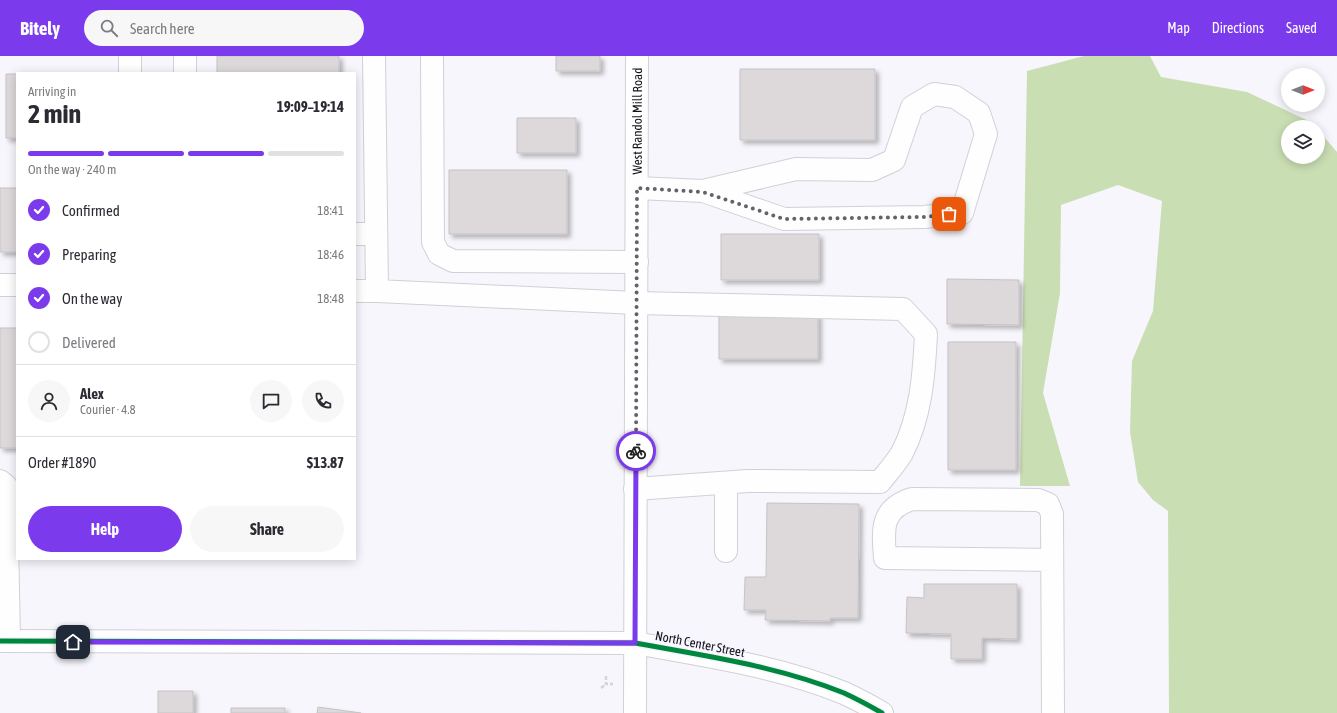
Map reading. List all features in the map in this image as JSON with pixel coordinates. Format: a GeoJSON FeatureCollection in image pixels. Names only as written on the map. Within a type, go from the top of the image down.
{"type":"FeatureCollection","features":[{"type":"Feature","properties":{"kind":"main road"},"geometry":{"type":"LineString","coordinates":[[130,56],[130,72]]}},
{"type":"Feature","properties":{"kind":"main road"},"geometry":{"type":"LineString","coordinates":[[185,56],[186,72]]}},
{"type":"Feature","properties":{"kind":"main road"},"geometry":{"type":"LineString","coordinates":[[374,56],[366,234],[377,291]]}},
{"type":"Feature","properties":{"kind":"main road"},"geometry":{"type":"LineString","coordinates":[[432,56],[433,242],[439,254],[453,262],[636,262]]}},
{"type":"Feature","properties":{"kind":"main road","name":"West Randol Mill Road"},"geometry":{"type":"LineString","coordinates":[[635,713],[637,56]]}},
{"type":"Feature","properties":{"kind":"main road"},"geometry":{"type":"LineString","coordinates":[[637,188],[703,192],[784,219],[924,217],[962,213],[986,134],[979,113],[955,97],[934,94],[912,107],[894,160],[872,170],[796,169],[703,192]]}},
{"type":"Feature","properties":{"kind":"main road"},"geometry":{"type":"LineString","coordinates":[[0,285],[16,285]]}},
{"type":"Feature","properties":{"kind":"main road"},"geometry":{"type":"LineString","coordinates":[[356,291],[636,303],[903,308],[926,334],[924,376],[918,413],[901,453],[880,482],[748,481],[636,489]]}},
{"type":"Feature","properties":{"kind":"main road"},"geometry":{"type":"LineString","coordinates":[[0,481],[6,486],[5,641]]}},
{"type":"Feature","properties":{"kind":"main road"},"geometry":{"type":"LineString","coordinates":[[726,483],[726,551]]}},
{"type":"Feature","properties":{"kind":"main road"},"geometry":{"type":"LineString","coordinates":[[1052,560],[885,558],[884,523],[890,511],[898,503],[912,499],[1038,500],[1048,504],[1052,514],[1053,713]]}},
{"type":"Feature","properties":{"kind":"main road","name":"North Center Street"},"geometry":{"type":"LineString","coordinates":[[5,641],[635,643],[724,658],[788,673],[846,694],[882,713]]}},
{"type":"Feature","properties":{"kind":"path"},"geometry":{"type":"LineString","coordinates":[[606,676],[606,684]]}},
{"type":"Feature","properties":{"kind":"path"},"geometry":{"type":"LineString","coordinates":[[601,688],[606,684],[616,684]]}},
{"type":"Feature","properties":{"kind":"green space"},"geometry":{"type":"Polygon","coordinates":[[[1084,56],[1150,56],[1161,77],[1247,92],[1281,108],[1281,112],[1290,112],[1307,120],[1281,120],[1281,164],[1325,164],[1325,138],[1337,152],[1337,713],[1169,713],[1168,511],[1153,500],[1138,482],[1130,432],[1132,361],[1153,311],[1162,201],[1118,185],[1061,205],[1060,293],[1043,393],[1070,486],[1020,486],[1027,71],[1084,56]]]}},
{"type":"Feature","properties":{"kind":"building"},"geometry":{"type":"Polygon","coordinates":[[[217,56],[339,56],[339,72],[217,72],[217,56]]]}},
{"type":"Feature","properties":{"kind":"building"},"geometry":{"type":"Polygon","coordinates":[[[556,56],[600,56],[600,71],[556,71],[556,56]]]}},
{"type":"Feature","properties":{"kind":"building"},"geometry":{"type":"Polygon","coordinates":[[[740,69],[875,69],[875,140],[740,140],[740,69]]]}},
{"type":"Feature","properties":{"kind":"building"},"geometry":{"type":"Polygon","coordinates":[[[6,74],[16,74],[16,138],[6,138],[6,74]]]}},
{"type":"Feature","properties":{"kind":"building"},"geometry":{"type":"Polygon","coordinates":[[[517,118],[576,118],[576,153],[517,153],[517,118]]]}},
{"type":"Feature","properties":{"kind":"building"},"geometry":{"type":"Polygon","coordinates":[[[449,170],[567,170],[567,234],[449,234],[449,170]]]}},
{"type":"Feature","properties":{"kind":"building"},"geometry":{"type":"Polygon","coordinates":[[[0,188],[16,188],[16,252],[0,252],[0,188]]]}},
{"type":"Feature","properties":{"kind":"building"},"geometry":{"type":"Polygon","coordinates":[[[721,234],[819,234],[819,280],[721,280],[721,234]]]}},
{"type":"Feature","properties":{"kind":"building"},"geometry":{"type":"Polygon","coordinates":[[[947,279],[1019,280],[1019,325],[947,324],[947,279]]]}},
{"type":"Feature","properties":{"kind":"building"},"geometry":{"type":"Polygon","coordinates":[[[719,314],[818,314],[818,359],[719,359],[719,314]]]}},
{"type":"Feature","properties":{"kind":"building"},"geometry":{"type":"Polygon","coordinates":[[[0,328],[16,328],[16,448],[0,448],[0,328]]]}},
{"type":"Feature","properties":{"kind":"building"},"geometry":{"type":"Polygon","coordinates":[[[948,342],[1016,342],[1016,470],[948,470],[948,342]]]}},
{"type":"Feature","properties":{"kind":"building"},"geometry":{"type":"Polygon","coordinates":[[[767,503],[859,504],[858,618],[830,618],[830,621],[765,620],[766,610],[744,610],[745,577],[766,577],[767,503]]]}},
{"type":"Feature","properties":{"kind":"building"},"geometry":{"type":"Polygon","coordinates":[[[924,584],[1017,584],[1017,639],[982,638],[982,659],[951,659],[951,634],[906,633],[907,597],[924,598],[924,584]]]}},
{"type":"Feature","properties":{"kind":"building"},"geometry":{"type":"Polygon","coordinates":[[[158,691],[193,691],[193,713],[158,713],[158,691]]]}},
{"type":"Feature","properties":{"kind":"building"},"geometry":{"type":"Polygon","coordinates":[[[318,707],[361,713],[317,713],[318,707]]]}},
{"type":"Feature","properties":{"kind":"building"},"geometry":{"type":"Polygon","coordinates":[[[231,708],[285,708],[285,713],[231,713],[231,708]]]}},
{"type":"Feature","properties":{"kind":"cycle path"},"geometry":{"type":"LineString","coordinates":[[0,641],[635,643],[715,657],[793,676],[844,693],[882,713]]}},
{"type":"Feature","properties":{"kind":"way so far"},"geometry":{"type":"LineString","coordinates":[[636,451],[637,188],[703,192],[784,219],[924,217],[949,214]]}},
{"type":"Feature","properties":{"kind":"route"},"geometry":{"type":"LineString","coordinates":[[73,642],[635,643],[636,451]]}}]}
